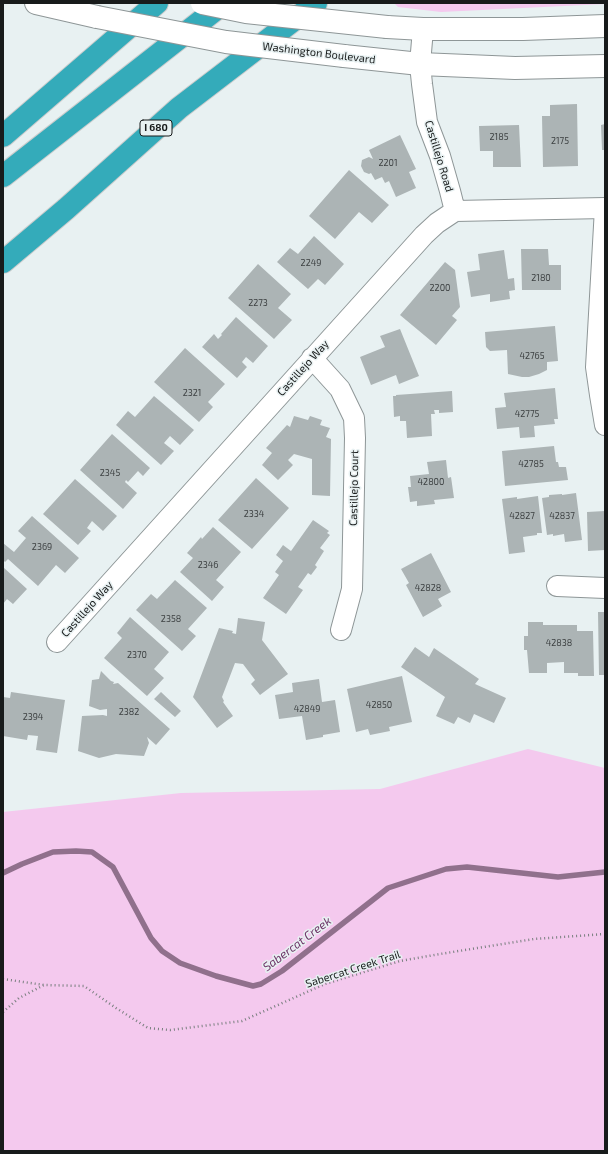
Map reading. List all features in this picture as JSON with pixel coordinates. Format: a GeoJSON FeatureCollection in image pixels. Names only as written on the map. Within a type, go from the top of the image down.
{"type":"FeatureCollection","features":[{"type":"Feature","properties":{"kind":"highway"},"geometry":{"type":"LineString","coordinates":[[3,136],[156,3]]}},
{"type":"Feature","properties":{"kind":"highway"},"geometry":{"type":"LineString","coordinates":[[3,176],[224,3]]}},
{"type":"Feature","properties":{"kind":"highway","name":"I 680"},"geometry":{"type":"LineString","coordinates":[[3,262],[66,209],[179,108],[316,3]]}},
{"type":"Feature","properties":{"kind":"main road","name":"Washington Boulevard"},"geometry":{"type":"LineString","coordinates":[[36,3],[97,17],[226,42],[344,56],[420,64],[515,68],[605,66]]}},
{"type":"Feature","properties":{"kind":"main road"},"geometry":{"type":"LineString","coordinates":[[202,3],[246,12],[387,27],[423,29],[523,29],[605,26]]}},
{"type":"Feature","properties":{"kind":"street","name":"Castillejo Road"},"geometry":{"type":"LineString","coordinates":[[423,29],[420,64],[427,122],[440,156],[455,211]]}},
{"type":"Feature","properties":{"kind":"street"},"geometry":{"type":"LineString","coordinates":[[455,211],[605,208],[596,367],[605,425]]}},
{"type":"Feature","properties":{"kind":"street","name":"Castillejo Way"},"geometry":{"type":"LineString","coordinates":[[57,642],[424,235],[437,223],[455,211]]}},
{"type":"Feature","properties":{"kind":"street","name":"Castillejo Court"},"geometry":{"type":"LineString","coordinates":[[312,358],[340,389],[354,418],[355,438],[352,589],[341,630]]}},
{"type":"Feature","properties":{"kind":"street"},"geometry":{"type":"LineString","coordinates":[[557,586],[605,588]]}},
{"type":"Feature","properties":{"kind":"path","name":"Sabercat Creek Trail"},"geometry":{"type":"LineString","coordinates":[[3,980],[44,985],[84,986],[148,1028],[170,1030],[242,1021],[325,984],[400,961],[534,939],[605,934]]}},
{"type":"Feature","properties":{"kind":"path"},"geometry":{"type":"LineString","coordinates":[[3,1012],[19,998],[44,985]]}},
{"type":"Feature","properties":{"kind":"shaded area"},"geometry":{"type":"Polygon","coordinates":[[[394,3],[605,4],[441,12],[398,7],[394,3]]]}},
{"type":"Feature","properties":{"kind":"shaded area"},"geometry":{"type":"Polygon","coordinates":[[[528,749],[605,768],[605,1151],[3,1151],[3,812],[181,793],[380,789],[528,749]]]}},
{"type":"Feature","properties":{"kind":"building"},"geometry":{"type":"Polygon","coordinates":[[[577,104],[578,166],[543,167],[542,116],[550,116],[550,105],[577,104]]]}},
{"type":"Feature","properties":{"kind":"building"},"geometry":{"type":"Polygon","coordinates":[[[605,124],[605,150],[602,150],[601,125],[605,124]]]}},
{"type":"Feature","properties":{"kind":"building"},"geometry":{"type":"Polygon","coordinates":[[[519,125],[521,167],[493,167],[493,151],[480,151],[479,126],[519,125]]]}},
{"type":"Feature","properties":{"kind":"building"},"geometry":{"type":"Polygon","coordinates":[[[400,135],[416,169],[409,172],[416,188],[396,197],[389,181],[385,183],[382,177],[375,180],[371,173],[369,174],[364,172],[361,166],[362,160],[369,157],[373,159],[369,150],[400,135]]]}},
{"type":"Feature","properties":{"kind":"building"},"geometry":{"type":"Polygon","coordinates":[[[349,170],[389,205],[372,223],[359,212],[335,239],[309,216],[349,170]]]}},
{"type":"Feature","properties":{"kind":"building"},"geometry":{"type":"Polygon","coordinates":[[[314,236],[344,264],[325,285],[318,279],[308,289],[277,262],[290,248],[298,254],[314,236]]]}},
{"type":"Feature","properties":{"kind":"building"},"geometry":{"type":"Polygon","coordinates":[[[521,249],[548,249],[549,265],[561,265],[561,290],[522,290],[521,249]]]}},
{"type":"Feature","properties":{"kind":"building"},"geometry":{"type":"Polygon","coordinates":[[[504,250],[508,279],[514,278],[515,290],[509,291],[510,299],[490,302],[490,294],[471,297],[467,272],[480,270],[478,254],[504,250]]]}},
{"type":"Feature","properties":{"kind":"building"},"geometry":{"type":"Polygon","coordinates":[[[445,262],[455,270],[460,307],[452,316],[457,320],[436,345],[400,315],[445,262]]]}},
{"type":"Feature","properties":{"kind":"building"},"geometry":{"type":"Polygon","coordinates":[[[258,264],[291,294],[278,308],[292,320],[274,339],[228,298],[258,264]]]}},
{"type":"Feature","properties":{"kind":"building"},"geometry":{"type":"Polygon","coordinates":[[[236,317],[268,346],[253,363],[246,357],[242,362],[247,367],[237,378],[202,347],[214,334],[218,339],[236,317]]]}},
{"type":"Feature","properties":{"kind":"building"},"geometry":{"type":"Polygon","coordinates":[[[555,326],[558,361],[547,362],[547,370],[539,374],[529,377],[522,377],[508,374],[507,350],[490,351],[486,347],[485,332],[555,326]]]}},
{"type":"Feature","properties":{"kind":"building"},"geometry":{"type":"Polygon","coordinates":[[[400,329],[419,376],[399,384],[396,375],[371,385],[360,357],[385,347],[380,336],[400,329]]]}},
{"type":"Feature","properties":{"kind":"building"},"geometry":{"type":"Polygon","coordinates":[[[185,348],[225,384],[208,402],[213,407],[199,422],[154,382],[185,348]]]}},
{"type":"Feature","properties":{"kind":"building"},"geometry":{"type":"Polygon","coordinates":[[[555,388],[558,419],[554,419],[555,424],[534,426],[535,437],[520,438],[519,427],[497,429],[495,408],[506,407],[504,393],[555,388]]]}},
{"type":"Feature","properties":{"kind":"building"},"geometry":{"type":"Polygon","coordinates":[[[452,391],[453,412],[439,413],[439,410],[434,410],[435,414],[431,414],[432,436],[407,438],[406,421],[400,421],[400,416],[394,417],[393,396],[452,391]]]}},
{"type":"Feature","properties":{"kind":"building"},"geometry":{"type":"Polygon","coordinates":[[[154,396],[194,430],[180,445],[170,436],[164,443],[174,451],[161,465],[116,425],[128,411],[135,417],[154,396]]]}},
{"type":"Feature","properties":{"kind":"building"},"geometry":{"type":"Polygon","coordinates":[[[294,416],[308,420],[310,416],[322,420],[320,425],[330,428],[326,437],[331,439],[330,496],[312,495],[312,459],[294,454],[288,460],[293,465],[278,480],[262,465],[272,453],[266,448],[287,425],[290,427],[294,416]]]}},
{"type":"Feature","properties":{"kind":"building"},"geometry":{"type":"Polygon","coordinates":[[[112,434],[150,468],[143,476],[138,471],[128,482],[126,480],[125,482],[137,493],[123,509],[80,470],[112,434]]]}},
{"type":"Feature","properties":{"kind":"building"},"geometry":{"type":"Polygon","coordinates":[[[554,446],[556,462],[558,462],[559,467],[566,467],[568,480],[505,486],[502,451],[554,446]]]}},
{"type":"Feature","properties":{"kind":"building"},"geometry":{"type":"Polygon","coordinates":[[[446,460],[448,478],[451,477],[454,498],[434,500],[435,504],[417,506],[417,501],[410,502],[408,487],[411,487],[410,476],[429,474],[427,462],[446,460]]]}},
{"type":"Feature","properties":{"kind":"building"},"geometry":{"type":"Polygon","coordinates":[[[256,478],[289,508],[252,549],[218,520],[256,478]]]}},
{"type":"Feature","properties":{"kind":"building"},"geometry":{"type":"Polygon","coordinates":[[[75,479],[117,516],[103,531],[92,521],[87,528],[91,531],[78,545],[43,514],[75,479]]]}},
{"type":"Feature","properties":{"kind":"building"},"geometry":{"type":"Polygon","coordinates":[[[576,493],[582,540],[565,542],[564,534],[553,536],[553,534],[547,535],[542,498],[549,497],[549,495],[576,493]]]}},
{"type":"Feature","properties":{"kind":"building"},"geometry":{"type":"Polygon","coordinates":[[[538,496],[542,533],[523,537],[525,552],[509,554],[502,499],[517,497],[517,499],[538,496]]]}},
{"type":"Feature","properties":{"kind":"building"},"geometry":{"type":"Polygon","coordinates":[[[605,511],[605,550],[588,551],[587,512],[605,511]]]}},
{"type":"Feature","properties":{"kind":"building"},"geometry":{"type":"Polygon","coordinates":[[[32,516],[79,558],[65,573],[56,565],[38,586],[8,559],[5,562],[3,560],[3,543],[14,552],[26,538],[18,531],[32,516]]]}},
{"type":"Feature","properties":{"kind":"building"},"geometry":{"type":"Polygon","coordinates":[[[313,520],[329,531],[327,533],[330,535],[320,548],[324,551],[315,565],[317,567],[311,575],[308,573],[298,587],[303,590],[286,614],[263,598],[279,575],[275,572],[283,561],[276,555],[283,545],[291,551],[313,520]]]}},
{"type":"Feature","properties":{"kind":"building"},"geometry":{"type":"Polygon","coordinates":[[[213,527],[241,552],[216,580],[224,587],[212,601],[180,572],[193,558],[187,553],[201,537],[202,539],[213,527]]]}},
{"type":"Feature","properties":{"kind":"building"},"geometry":{"type":"Polygon","coordinates":[[[431,553],[451,592],[438,599],[442,606],[423,617],[406,585],[409,583],[401,569],[431,553]]]}},
{"type":"Feature","properties":{"kind":"building"},"geometry":{"type":"Polygon","coordinates":[[[3,567],[27,589],[13,604],[7,599],[3,604],[3,567]]]}},
{"type":"Feature","properties":{"kind":"building"},"geometry":{"type":"Polygon","coordinates":[[[175,580],[207,608],[188,629],[196,636],[182,651],[136,610],[151,594],[157,599],[175,580]]]}},
{"type":"Feature","properties":{"kind":"building"},"geometry":{"type":"Polygon","coordinates":[[[598,612],[605,612],[605,675],[599,675],[598,612]]]}},
{"type":"Feature","properties":{"kind":"building"},"geometry":{"type":"Polygon","coordinates":[[[130,617],[169,652],[154,669],[164,678],[147,696],[104,658],[122,638],[117,633],[130,617]]]}},
{"type":"Feature","properties":{"kind":"building"},"geometry":{"type":"Polygon","coordinates":[[[238,618],[265,622],[262,640],[288,674],[260,695],[251,684],[255,680],[243,664],[235,663],[222,697],[223,702],[233,716],[217,728],[193,697],[219,628],[233,631],[232,633],[236,634],[238,618]]]}},
{"type":"Feature","properties":{"kind":"building"},"geometry":{"type":"Polygon","coordinates":[[[528,622],[543,622],[543,625],[577,625],[577,631],[593,631],[594,676],[578,676],[578,673],[564,673],[564,662],[547,663],[547,673],[529,673],[527,650],[524,650],[524,636],[528,636],[528,622]]]}},
{"type":"Feature","properties":{"kind":"building"},"geometry":{"type":"Polygon","coordinates":[[[415,647],[429,657],[434,648],[479,679],[475,684],[506,698],[494,723],[474,714],[470,723],[458,717],[454,724],[436,716],[445,697],[401,667],[415,647]]]}},
{"type":"Feature","properties":{"kind":"building"},"geometry":{"type":"Polygon","coordinates":[[[101,671],[114,682],[113,684],[118,683],[170,729],[156,745],[147,737],[149,743],[144,756],[116,754],[99,758],[78,751],[82,716],[107,716],[107,709],[100,710],[89,706],[92,680],[99,679],[101,671]]]}},
{"type":"Feature","properties":{"kind":"building"},"geometry":{"type":"Polygon","coordinates":[[[402,676],[412,722],[389,727],[390,731],[370,735],[368,729],[356,732],[347,689],[402,676]]]}},
{"type":"Feature","properties":{"kind":"building"},"geometry":{"type":"Polygon","coordinates":[[[319,679],[322,702],[335,700],[340,732],[306,740],[302,716],[279,719],[275,695],[293,692],[292,683],[319,679]]]}},
{"type":"Feature","properties":{"kind":"building"},"geometry":{"type":"Polygon","coordinates":[[[11,692],[65,700],[57,753],[36,750],[38,736],[28,735],[27,740],[3,736],[3,697],[10,698],[11,692]]]}},
{"type":"Feature","properties":{"kind":"building"},"geometry":{"type":"Polygon","coordinates":[[[161,692],[181,711],[175,717],[154,699],[161,692]]]}},
{"type":"Feature","properties":{"kind":"waterway","name":"Sabercat Creek"},"geometry":{"type":"LineString","coordinates":[[3,873],[53,852],[92,852],[113,867],[151,938],[162,951],[180,963],[216,976],[253,986],[261,984],[282,971],[388,888],[446,869],[467,867],[558,877],[605,872]]}}]}
